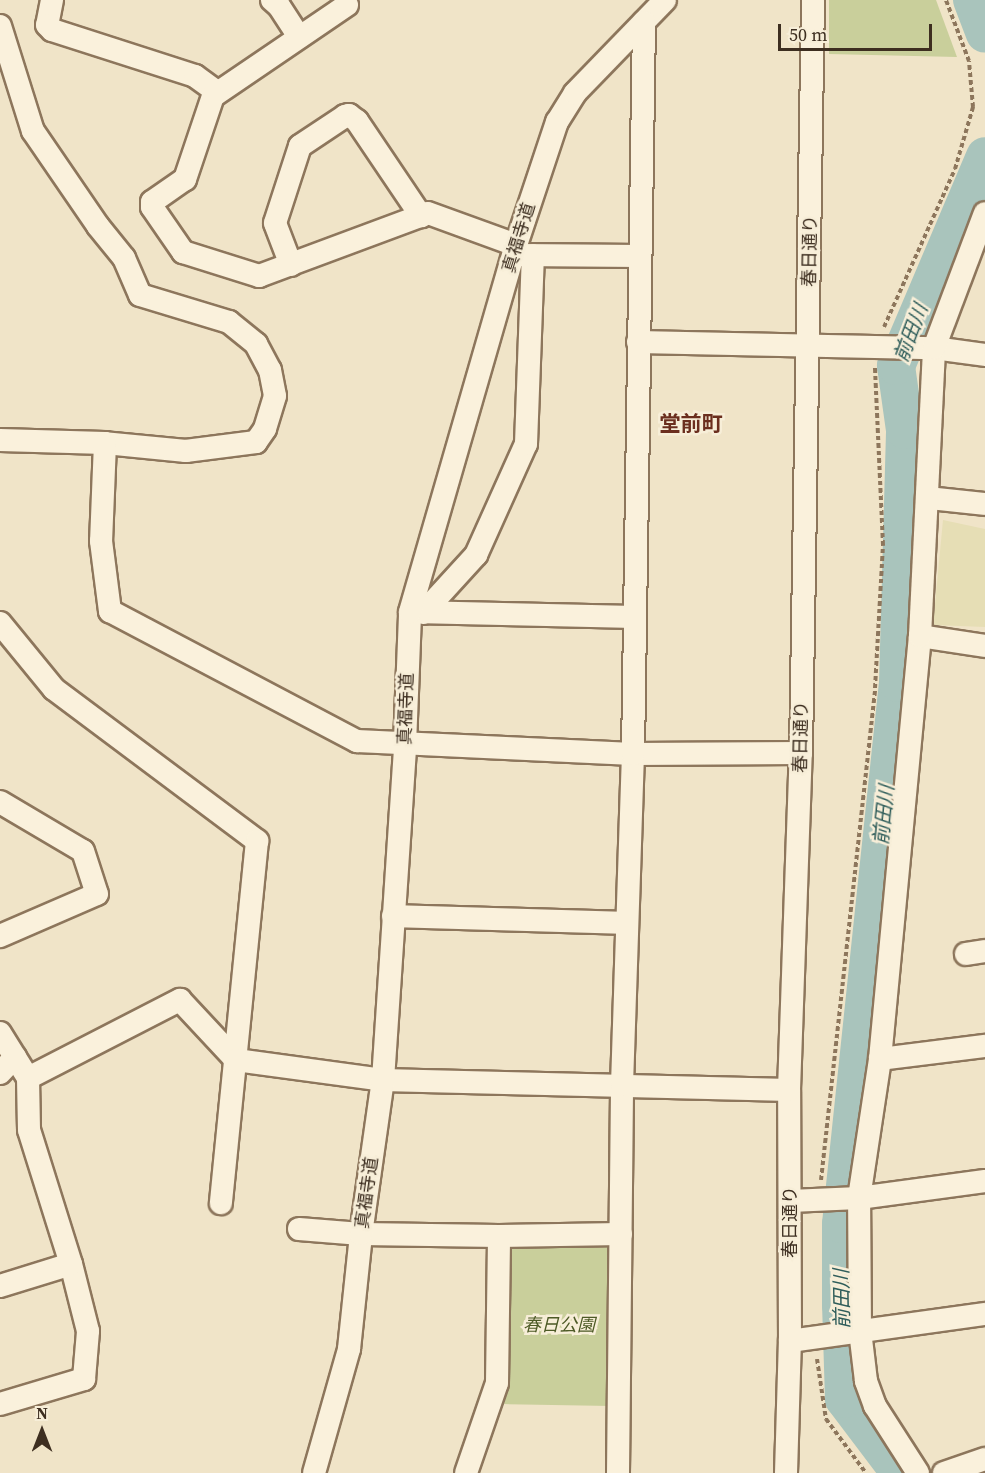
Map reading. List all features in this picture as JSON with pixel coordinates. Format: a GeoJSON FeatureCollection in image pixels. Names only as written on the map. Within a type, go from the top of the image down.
{"type":"FeatureCollection","features":[{"type":"Feature","properties":{"kind":"street"},"geometry":{"type":"LineString","coordinates":[[52,0],[47,26],[52,30],[195,76],[217,92]]}},
{"type":"Feature","properties":{"kind":"street"},"geometry":{"type":"LineString","coordinates":[[272,0],[279,6],[299,37]]}},
{"type":"Feature","properties":{"kind":"street","name":"真福寺道"},"geometry":{"type":"LineString","coordinates":[[314,1473],[349,1349],[361,1234],[383,1080],[416,612],[563,110],[575,93],[665,0]]}},
{"type":"Feature","properties":{"kind":"street","name":"春日通り"},"geometry":{"type":"LineString","coordinates":[[786,1473],[790,1341],[789,1090],[801,753],[810,347],[813,0]]}},
{"type":"Feature","properties":{"kind":"street"},"geometry":{"type":"LineString","coordinates":[[347,5],[217,92],[185,179],[152,202],[152,207],[183,252],[259,276],[434,213],[521,252],[640,256]]}},
{"type":"Feature","properties":{"kind":"street"},"geometry":{"type":"LineString","coordinates":[[618,1473],[622,1085],[633,754],[644,22]]}},
{"type":"Feature","properties":{"kind":"street"},"geometry":{"type":"LineString","coordinates":[[0,26],[33,131],[98,226],[124,258],[140,295],[229,322],[256,344],[270,370],[275,396],[265,429],[256,442],[186,451],[105,443],[0,440]]}},
{"type":"Feature","properties":{"kind":"street"},"geometry":{"type":"LineString","coordinates":[[291,265],[275,223],[293,166],[303,142],[345,116],[350,115],[357,121],[421,216]]}},
{"type":"Feature","properties":{"kind":"street"},"geometry":{"type":"LineString","coordinates":[[918,1473],[875,1406],[866,1381],[860,1330],[860,1198],[880,1059],[920,636],[934,348],[985,213]]}},
{"type":"Feature","properties":{"kind":"street"},"geometry":{"type":"LineString","coordinates":[[416,612],[476,555],[526,444],[521,252]]}},
{"type":"Feature","properties":{"kind":"street"},"geometry":{"type":"LineString","coordinates":[[638,342],[934,348],[985,355]]}},
{"type":"Feature","properties":{"kind":"street"},"geometry":{"type":"LineString","coordinates":[[105,443],[101,541],[110,611],[357,741],[633,754],[801,753]]}},
{"type":"Feature","properties":{"kind":"street"},"geometry":{"type":"LineString","coordinates":[[928,498],[985,504]]}},
{"type":"Feature","properties":{"kind":"street"},"geometry":{"type":"LineString","coordinates":[[416,612],[635,617]]}},
{"type":"Feature","properties":{"kind":"street"},"geometry":{"type":"LineString","coordinates":[[0,623],[54,689],[257,841],[221,1203]]}},
{"type":"Feature","properties":{"kind":"street"},"geometry":{"type":"LineString","coordinates":[[920,636],[985,646]]}},
{"type":"Feature","properties":{"kind":"street"},"geometry":{"type":"LineString","coordinates":[[0,802],[83,851],[97,894],[0,936]]}},
{"type":"Feature","properties":{"kind":"street"},"geometry":{"type":"LineString","coordinates":[[393,915],[627,923]]}},
{"type":"Feature","properties":{"kind":"street"},"geometry":{"type":"LineString","coordinates":[[28,1078],[180,1000],[236,1060],[383,1080],[789,1090]]}},
{"type":"Feature","properties":{"kind":"street"},"geometry":{"type":"LineString","coordinates":[[0,1034],[8,1065],[28,1078]]}},
{"type":"Feature","properties":{"kind":"street"},"geometry":{"type":"LineString","coordinates":[[880,1059],[985,1046]]}},
{"type":"Feature","properties":{"kind":"street"},"geometry":{"type":"LineString","coordinates":[[0,1404],[84,1379],[88,1331],[71,1264],[29,1130],[28,1078]]}},
{"type":"Feature","properties":{"kind":"street"},"geometry":{"type":"LineString","coordinates":[[790,1201],[860,1198],[985,1181]]}},
{"type":"Feature","properties":{"kind":"street"},"geometry":{"type":"LineString","coordinates":[[299,1229],[361,1234],[499,1236],[621,1234]]}},
{"type":"Feature","properties":{"kind":"street"},"geometry":{"type":"LineString","coordinates":[[466,1473],[497,1383],[499,1236]]}},
{"type":"Feature","properties":{"kind":"street"},"geometry":{"type":"LineString","coordinates":[[0,1286],[71,1264]]}},
{"type":"Feature","properties":{"kind":"street"},"geometry":{"type":"LineString","coordinates":[[790,1341],[985,1314]]}},
{"type":"Feature","properties":{"kind":"street"},"geometry":{"type":"LineString","coordinates":[[944,1473],[985,1459]]}},
{"type":"Feature","properties":{"kind":"path"},"geometry":{"type":"LineString","coordinates":[[819,1201],[875,688],[883,545],[874,347],[955,169],[973,107],[969,62],[946,0]]}},
{"type":"Feature","properties":{"kind":"path"},"geometry":{"type":"LineString","coordinates":[[815,1338],[826,1419],[866,1473]]}},
{"type":"Feature","properties":{"kind":"shaded area"},"geometry":{"type":"Polygon","coordinates":[[[943,520],[985,529],[985,627],[933,625],[943,520]]]}},
{"type":"Feature","properties":{"kind":"green space"},"geometry":{"type":"Polygon","coordinates":[[[829,0],[936,0],[957,57],[829,54],[829,0]]]}},
{"type":"Feature","properties":{"kind":"green space","name":"春日公園"},"geometry":{"type":"Polygon","coordinates":[[[507,1241],[614,1243],[611,1406],[504,1404],[507,1241]]]}},
{"type":"Feature","properties":{"kind":"waterway","name":"前田川"},"geometry":{"type":"LineString","coordinates":[[972,0],[985,34]]}},
{"type":"Feature","properties":{"kind":"waterway","name":"前田川"},"geometry":{"type":"LineString","coordinates":[[900,1473],[844,1399],[841,1305],[841,1224],[898,683],[905,430],[896,366],[985,156]]}},
{"type":"Feature","properties":{"kind":"district","name":"堂前町"},"geometry":{"type":"Point","coordinates":[691,424]}}]}
